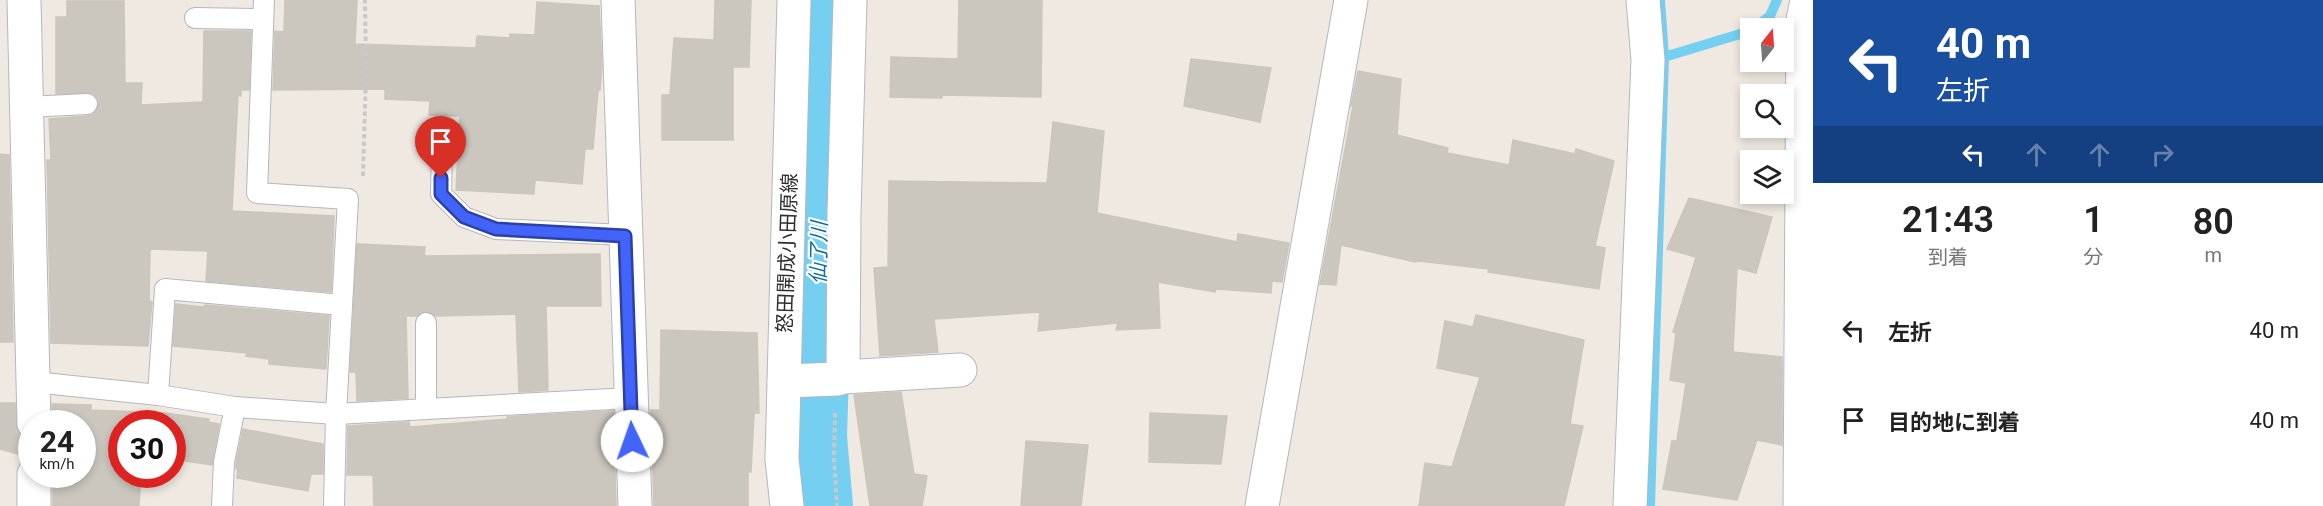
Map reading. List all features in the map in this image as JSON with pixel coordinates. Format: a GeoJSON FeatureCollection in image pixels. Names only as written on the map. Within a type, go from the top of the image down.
{"type":"FeatureCollection","features":[{"type":"Feature","properties":{"kind":"street"},"geometry":{"type":"LineString","coordinates":[[24,0],[34,410]]}},
{"type":"Feature","properties":{"kind":"street"},"geometry":{"type":"LineString","coordinates":[[618,0],[635,506]]}},
{"type":"Feature","properties":{"kind":"street","name":"怒田開成小田原線"},"geometry":{"type":"LineString","coordinates":[[788,506],[782,459],[792,381],[794,0]]}},
{"type":"Feature","properties":{"kind":"street"},"geometry":{"type":"LineString","coordinates":[[841,378],[850,0]]}},
{"type":"Feature","properties":{"kind":"street"},"geometry":{"type":"LineString","coordinates":[[1262,506],[1351,0]]}},
{"type":"Feature","properties":{"kind":"street"},"geometry":{"type":"LineString","coordinates":[[1630,506],[1648,60],[1643,0]]}},
{"type":"Feature","properties":{"kind":"street"},"geometry":{"type":"LineString","coordinates":[[1800,506],[1803,20],[1807,0]]}},
{"type":"Feature","properties":{"kind":"street"},"geometry":{"type":"LineString","coordinates":[[792,381],[960,370]]}},
{"type":"Feature","properties":{"kind":"street"},"geometry":{"type":"LineString","coordinates":[[34,488],[34,506]]}},
{"type":"Feature","properties":{"kind":"lane"},"geometry":{"type":"LineString","coordinates":[[195,18],[263,10],[257,193],[348,199],[333,506]]}},
{"type":"Feature","properties":{"kind":"lane"},"geometry":{"type":"LineString","coordinates":[[28,107],[87,104]]}},
{"type":"Feature","properties":{"kind":"lane"},"geometry":{"type":"LineString","coordinates":[[442,146],[441,194],[464,217],[496,229],[625,236]]}},
{"type":"Feature","properties":{"kind":"lane"},"geometry":{"type":"LineString","coordinates":[[158,395],[165,288],[342,305]]}},
{"type":"Feature","properties":{"kind":"lane"},"geometry":{"type":"LineString","coordinates":[[426,323],[426,409]]}},
{"type":"Feature","properties":{"kind":"lane"},"geometry":{"type":"LineString","coordinates":[[34,382],[158,395],[236,407],[336,414],[630,398]]}},
{"type":"Feature","properties":{"kind":"lane"},"geometry":{"type":"LineString","coordinates":[[222,506],[224,462],[236,407]]}},
{"type":"Feature","properties":{"kind":"path"},"geometry":{"type":"LineString","coordinates":[[348,199],[362,197],[366,75],[365,0]]}},
{"type":"Feature","properties":{"kind":"path"},"geometry":{"type":"LineString","coordinates":[[837,506],[834,459],[841,378]]}},
{"type":"Feature","properties":{"kind":"building"},"geometry":{"type":"Polygon","coordinates":[[[285,0],[357,0],[355,44],[476,48],[477,36],[510,38],[510,34],[535,35],[537,2],[599,6],[602,67],[600,90],[598,90],[593,149],[585,149],[582,184],[535,180],[534,194],[456,190],[460,116],[429,115],[430,101],[385,99],[385,89],[273,90],[275,31],[284,32],[285,0]]]}},
{"type":"Feature","properties":{"kind":"building"},"geometry":{"type":"Polygon","coordinates":[[[715,0],[751,0],[749,67],[733,67],[733,140],[662,140],[662,95],[670,95],[674,38],[714,40],[715,0]]]}},
{"type":"Feature","properties":{"kind":"building"},"geometry":{"type":"Polygon","coordinates":[[[959,0],[1042,0],[1041,97],[942,95],[942,98],[890,97],[891,57],[958,59],[959,0]]]}},
{"type":"Feature","properties":{"kind":"building"},"geometry":{"type":"Polygon","coordinates":[[[67,1],[124,1],[125,83],[142,83],[141,105],[203,102],[204,31],[251,31],[249,90],[241,90],[241,96],[238,95],[232,211],[334,216],[331,292],[206,281],[208,251],[150,249],[149,301],[152,302],[148,346],[51,343],[47,160],[51,160],[49,119],[88,116],[94,114],[99,104],[97,97],[92,93],[56,94],[56,17],[67,17],[67,1]]]}},
{"type":"Feature","properties":{"kind":"building"},"geometry":{"type":"Polygon","coordinates":[[[1191,59],[1271,68],[1260,122],[1184,106],[1191,59]]]}},
{"type":"Feature","properties":{"kind":"building"},"geometry":{"type":"Polygon","coordinates":[[[1358,71],[1401,79],[1397,135],[1448,148],[1447,153],[1509,165],[1513,140],[1575,154],[1576,149],[1614,161],[1595,246],[1605,248],[1599,289],[1488,272],[1489,269],[1415,262],[1341,245],[1336,285],[1320,284],[1358,71]]]}},
{"type":"Feature","properties":{"kind":"building"},"geometry":{"type":"Polygon","coordinates":[[[1053,122],[1104,131],[1097,213],[1237,242],[1238,234],[1289,243],[1282,282],[1272,281],[1271,293],[1216,289],[1215,292],[1158,282],[1160,328],[1116,330],[1118,323],[1038,331],[1040,312],[934,319],[938,352],[880,356],[874,268],[888,267],[889,181],[1047,183],[1053,122]]]}},
{"type":"Feature","properties":{"kind":"building"},"geometry":{"type":"Polygon","coordinates":[[[0,154],[9,155],[13,342],[0,342],[0,154]]]}},
{"type":"Feature","properties":{"kind":"building"},"geometry":{"type":"Polygon","coordinates":[[[1689,198],[1772,217],[1756,273],[1737,268],[1733,352],[1782,357],[1782,445],[1757,440],[1737,500],[1663,489],[1672,441],[1677,441],[1686,383],[1670,380],[1676,333],[1673,332],[1696,257],[1667,249],[1689,198]]]}},
{"type":"Feature","properties":{"kind":"building"},"geometry":{"type":"Polygon","coordinates":[[[357,244],[425,247],[424,256],[600,254],[601,306],[546,306],[548,390],[519,392],[516,314],[435,316],[425,311],[417,316],[406,316],[408,398],[357,401],[356,372],[350,372],[357,244]]]}},
{"type":"Feature","properties":{"kind":"building"},"geometry":{"type":"Polygon","coordinates":[[[176,304],[329,316],[326,369],[269,364],[269,359],[246,356],[247,353],[173,346],[176,304]]]}},
{"type":"Feature","properties":{"kind":"building"},"geometry":{"type":"Polygon","coordinates":[[[1476,315],[1584,340],[1570,424],[1583,426],[1564,506],[1419,506],[1425,463],[1452,467],[1480,377],[1437,368],[1445,321],[1473,327],[1476,315]]]}},
{"type":"Feature","properties":{"kind":"building"},"geometry":{"type":"Polygon","coordinates":[[[661,330],[757,333],[759,413],[754,413],[751,472],[748,472],[748,506],[654,506],[651,410],[660,410],[661,330]]]}},
{"type":"Feature","properties":{"kind":"building"},"geometry":{"type":"Polygon","coordinates":[[[901,392],[914,474],[927,476],[922,506],[870,506],[854,395],[901,392]]]}},
{"type":"Feature","properties":{"kind":"building"},"geometry":{"type":"Polygon","coordinates":[[[0,403],[15,403],[18,454],[0,449],[0,403]]]}},
{"type":"Feature","properties":{"kind":"building"},"geometry":{"type":"Polygon","coordinates":[[[52,404],[91,405],[91,410],[52,410],[52,404]]]}},
{"type":"Feature","properties":{"kind":"building"},"geometry":{"type":"Polygon","coordinates":[[[96,410],[108,411],[108,488],[140,488],[139,506],[53,506],[53,488],[96,488],[96,410]]]}},
{"type":"Feature","properties":{"kind":"building"},"geometry":{"type":"Polygon","coordinates":[[[613,411],[616,506],[374,506],[373,475],[347,475],[348,426],[409,422],[410,427],[508,419],[507,417],[613,411]]]}},
{"type":"Feature","properties":{"kind":"building"},"geometry":{"type":"Polygon","coordinates":[[[1150,413],[1227,416],[1221,464],[1149,462],[1150,413]]]}},
{"type":"Feature","properties":{"kind":"building"},"geometry":{"type":"Polygon","coordinates":[[[186,416],[209,419],[208,422],[219,424],[212,465],[186,461],[186,416]]]}},
{"type":"Feature","properties":{"kind":"building"},"geometry":{"type":"Polygon","coordinates":[[[243,429],[323,444],[323,474],[311,474],[308,491],[237,478],[236,463],[243,429]]]}},
{"type":"Feature","properties":{"kind":"building"},"geometry":{"type":"Polygon","coordinates":[[[1026,441],[1088,445],[1081,506],[1021,506],[1026,441]]]}},
{"type":"Feature","properties":{"kind":"waterway","name":"仙了川"},"geometry":{"type":"LineString","coordinates":[[821,506],[815,437],[821,242],[823,0]]}},
{"type":"Feature","properties":{"kind":"waterway"},"geometry":{"type":"LineString","coordinates":[[1650,506],[1664,57],[1660,0]]}},
{"type":"Feature","properties":{"kind":"waterway"},"geometry":{"type":"LineString","coordinates":[[1767,18],[1777,0]]}},
{"type":"Feature","properties":{"kind":"waterway"},"geometry":{"type":"LineString","coordinates":[[1664,57],[1740,34]]}},
{"type":"Feature","properties":{"kind":"route"},"geometry":{"type":"LineString","coordinates":[[441,178],[441,194],[464,217],[496,229],[625,236],[632,441]]}}]}
